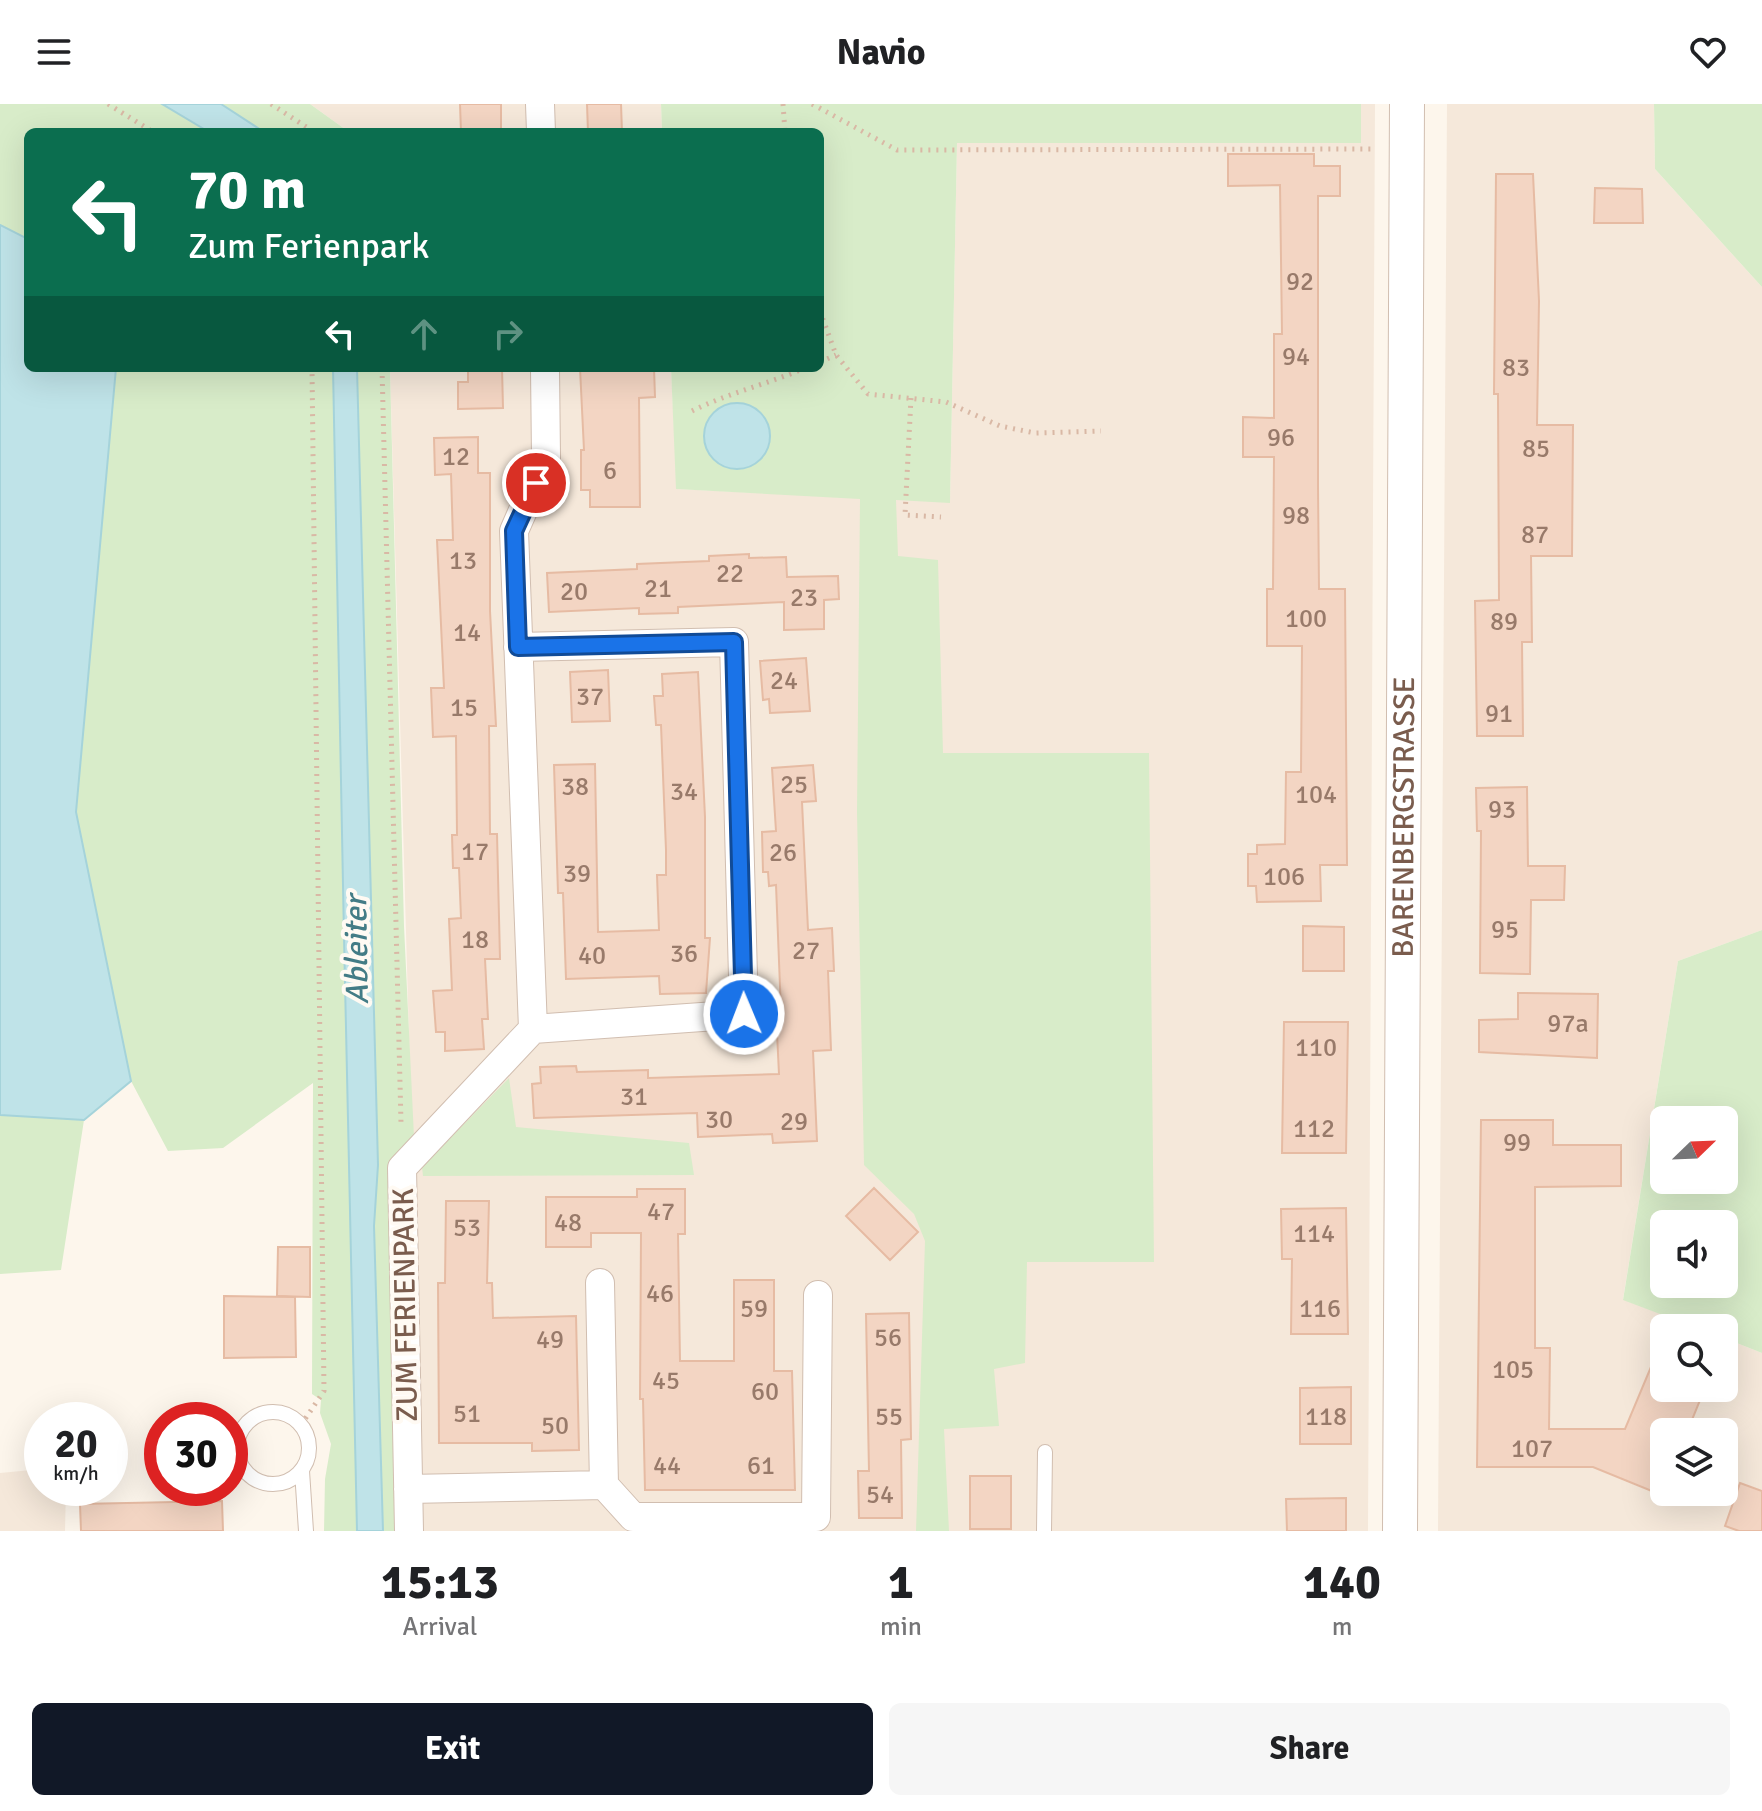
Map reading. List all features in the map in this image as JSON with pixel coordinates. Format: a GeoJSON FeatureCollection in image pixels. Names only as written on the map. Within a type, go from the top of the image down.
{"type":"FeatureCollection","features":[{"type":"Feature","properties":{"kind":"street"},"geometry":{"type":"LineString","coordinates":[[540,104],[541,128]]}},
{"type":"Feature","properties":{"kind":"street","name":"BARENBERGSTRASSE"},"geometry":{"type":"LineString","coordinates":[[1400,1531],[1407,104]]}},
{"type":"Feature","properties":{"kind":"street"},"geometry":{"type":"LineString","coordinates":[[518,647],[734,642],[744,1014],[533,1029],[518,647],[514,531],[546,458],[545,372]]}},
{"type":"Feature","properties":{"kind":"street","name":"ZUM FERIENPARK"},"geometry":{"type":"LineString","coordinates":[[409,1531],[402,1168],[533,1029]]}},
{"type":"Feature","properties":{"kind":"street"},"geometry":{"type":"LineString","coordinates":[[600,1283],[604,1485],[633,1517],[816,1517],[818,1295]]}},
{"type":"Feature","properties":{"kind":"street"},"geometry":{"type":"LineString","coordinates":[[408,1489],[604,1485]]}},
{"type":"Feature","properties":{"kind":"lane"},"geometry":{"type":"LineString","coordinates":[[302,1471],[283,1484],[259,1482],[242,1467],[237,1445],[246,1424],[268,1412],[280,1412],[301,1425],[310,1448],[302,1471],[306,1531]]}},
{"type":"Feature","properties":{"kind":"lane"},"geometry":{"type":"LineString","coordinates":[[1044,1531],[1045,1452]]}},
{"type":"Feature","properties":{"kind":"path"},"geometry":{"type":"LineString","coordinates":[[108,104],[147,128]]}},
{"type":"Feature","properties":{"kind":"path"},"geometry":{"type":"LineString","coordinates":[[271,104],[308,128]]}},
{"type":"Feature","properties":{"kind":"path"},"geometry":{"type":"LineString","coordinates":[[783,104],[785,128]]}},
{"type":"Feature","properties":{"kind":"path"},"geometry":{"type":"LineString","coordinates":[[812,104],[897,150],[1407,149]]}},
{"type":"Feature","properties":{"kind":"path"},"geometry":{"type":"LineString","coordinates":[[824,322],[836,355],[868,394],[946,402],[1000,426],[1035,433],[1101,431]]}},
{"type":"Feature","properties":{"kind":"path"},"geometry":{"type":"LineString","coordinates":[[824,360],[836,355]]}},
{"type":"Feature","properties":{"kind":"path"},"geometry":{"type":"LineString","coordinates":[[301,1425],[324,1391],[312,372]]}},
{"type":"Feature","properties":{"kind":"path"},"geometry":{"type":"LineString","coordinates":[[382,372],[402,1168]]}},
{"type":"Feature","properties":{"kind":"path"},"geometry":{"type":"LineString","coordinates":[[692,411],[717,398],[763,386],[796,372]]}},
{"type":"Feature","properties":{"kind":"path"},"geometry":{"type":"LineString","coordinates":[[911,398],[905,515],[941,517]]}},
{"type":"Feature","properties":{"kind":"shaded area"},"geometry":{"type":"Polygon","coordinates":[[[310,104],[661,104],[662,128],[343,128],[310,104]]]}},
{"type":"Feature","properties":{"kind":"shaded area"},"geometry":{"type":"Polygon","coordinates":[[[1361,104],[1375,104],[1368,1531],[423,1531],[390,372],[671,372],[677,489],[950,502],[957,142],[1360,143],[1361,104]]]}},
{"type":"Feature","properties":{"kind":"shaded area"},"geometry":{"type":"Polygon","coordinates":[[[1447,104],[1654,104],[1655,169],[1762,287],[1762,930],[1678,961],[1654,1106],[1650,1106],[1650,1133],[1623,1299],[1661,1314],[1650,1314],[1650,1402],[1738,1402],[1738,1344],[1762,1353],[1762,1531],[1438,1531],[1447,104]]]}},
{"type":"Feature","properties":{"kind":"shaded area"},"geometry":{"type":"Polygon","coordinates":[[[24,1471],[24,1506],[66,1506],[65,1531],[0,1531],[0,1473],[24,1471]]]}},
{"type":"Feature","properties":{"kind":"green space"},"geometry":{"type":"Polygon","coordinates":[[[0,104],[310,104],[343,128],[24,128],[24,237],[0,225],[0,104]]]}},
{"type":"Feature","properties":{"kind":"green space"},"geometry":{"type":"Polygon","coordinates":[[[661,104],[1361,104],[1361,143],[957,143],[950,503],[896,500],[898,556],[938,560],[943,753],[1149,753],[1154,1262],[1027,1262],[1025,1363],[994,1369],[999,1426],[944,1429],[949,1531],[916,1531],[925,1241],[914,1214],[864,1165],[857,812],[860,499],[676,489],[671,372],[824,372],[824,128],[662,128],[661,104]]]}},
{"type":"Feature","properties":{"kind":"green space"},"geometry":{"type":"Polygon","coordinates":[[[1654,104],[1762,104],[1762,287],[1655,169],[1654,104]]]}},
{"type":"Feature","properties":{"kind":"green space"},"geometry":{"type":"Polygon","coordinates":[[[116,372],[390,372],[404,926],[414,1137],[396,1154],[402,1531],[324,1531],[325,1479],[331,1444],[320,1413],[321,1400],[312,1394],[313,1083],[223,1148],[168,1151],[131,1081],[76,812],[116,372]]]}},
{"type":"Feature","properties":{"kind":"green space"},"geometry":{"type":"Polygon","coordinates":[[[1762,930],[1762,1353],[1738,1344],[1738,1314],[1660,1314],[1623,1300],[1650,1134],[1650,1194],[1738,1194],[1738,1106],[1654,1106],[1678,961],[1762,930]]]}},
{"type":"Feature","properties":{"kind":"green space"},"geometry":{"type":"Polygon","coordinates":[[[509,1078],[516,1127],[689,1143],[694,1175],[423,1176],[422,1167],[509,1078]]]}},
{"type":"Feature","properties":{"kind":"green space"},"geometry":{"type":"Polygon","coordinates":[[[0,1115],[84,1120],[61,1270],[0,1274],[0,1115]]]}},
{"type":"Feature","properties":{"kind":"water"},"geometry":{"type":"Polygon","coordinates":[[[162,104],[221,104],[258,128],[202,128],[162,104]]]}},
{"type":"Feature","properties":{"kind":"water"},"geometry":{"type":"Polygon","coordinates":[[[0,225],[24,237],[24,372],[116,372],[76,812],[131,1081],[84,1120],[0,1115],[0,225]]]}},
{"type":"Feature","properties":{"kind":"water","name":"Ableiter"},"geometry":{"type":"Polygon","coordinates":[[[333,372],[357,372],[378,1165],[374,1226],[383,1531],[357,1531],[333,372]]]}},
{"type":"Feature","properties":{"kind":"water"},"geometry":{"type":"Polygon","coordinates":[[[737,403],[750,405],[760,413],[768,423],[768,449],[760,459],[750,467],[737,469],[724,467],[714,459],[706,449],[704,436],[706,423],[714,413],[724,405],[737,403]]]}},
{"type":"Feature","properties":{"kind":"building"},"geometry":{"type":"Polygon","coordinates":[[[460,104],[501,104],[501,128],[461,128],[460,104]]]}},
{"type":"Feature","properties":{"kind":"building"},"geometry":{"type":"Polygon","coordinates":[[[587,104],[621,104],[622,128],[588,128],[587,104]]]}},
{"type":"Feature","properties":{"kind":"building"},"geometry":{"type":"Polygon","coordinates":[[[1228,154],[1314,154],[1314,166],[1340,166],[1340,196],[1318,196],[1319,589],[1345,589],[1347,865],[1320,865],[1321,901],[1257,902],[1256,886],[1248,886],[1248,854],[1257,854],[1257,845],[1285,844],[1286,772],[1301,772],[1302,646],[1267,646],[1267,589],[1273,589],[1274,457],[1243,457],[1243,417],[1274,418],[1274,334],[1282,334],[1280,185],[1228,186],[1228,154]]]}},
{"type":"Feature","properties":{"kind":"building"},"geometry":{"type":"Polygon","coordinates":[[[1496,174],[1533,174],[1539,301],[1537,425],[1573,425],[1572,556],[1531,556],[1532,642],[1522,642],[1523,736],[1477,736],[1475,601],[1499,600],[1498,394],[1494,394],[1496,174]]]}},
{"type":"Feature","properties":{"kind":"building"},"geometry":{"type":"Polygon","coordinates":[[[1595,188],[1642,189],[1643,223],[1594,223],[1595,188]]]}},
{"type":"Feature","properties":{"kind":"building"},"geometry":{"type":"Polygon","coordinates":[[[468,372],[502,372],[503,408],[458,409],[458,382],[468,382],[468,372]]]}},
{"type":"Feature","properties":{"kind":"building"},"geometry":{"type":"Polygon","coordinates":[[[580,372],[654,372],[655,397],[639,398],[640,507],[590,507],[590,490],[581,490],[581,450],[584,450],[580,372]]]}},
{"type":"Feature","properties":{"kind":"building"},"geometry":{"type":"Polygon","coordinates":[[[478,437],[478,473],[490,473],[490,611],[496,726],[489,726],[490,834],[497,834],[500,959],[485,959],[488,1019],[482,1019],[484,1049],[445,1051],[445,1032],[436,1032],[433,991],[452,990],[449,919],[461,918],[459,868],[453,868],[452,835],[457,835],[456,736],[433,737],[431,688],[444,688],[437,540],[453,540],[451,474],[435,475],[434,438],[478,437]]]}},
{"type":"Feature","properties":{"kind":"building"},"geometry":{"type":"Polygon","coordinates":[[[749,554],[749,558],[786,557],[787,577],[838,576],[839,599],[824,600],[824,629],[784,630],[784,602],[678,607],[678,613],[639,614],[639,608],[549,612],[547,573],[637,569],[637,564],[709,561],[709,556],[749,554]]]}},
{"type":"Feature","properties":{"kind":"building"},"geometry":{"type":"Polygon","coordinates":[[[806,658],[810,711],[770,713],[769,699],[763,700],[760,661],[806,658]]]}},
{"type":"Feature","properties":{"kind":"building"},"geometry":{"type":"Polygon","coordinates":[[[608,670],[610,721],[572,722],[570,672],[608,670]]]}},
{"type":"Feature","properties":{"kind":"building"},"geometry":{"type":"Polygon","coordinates":[[[698,672],[705,817],[705,938],[710,938],[706,993],[660,994],[659,976],[566,979],[563,893],[558,893],[554,765],[595,764],[598,932],[659,930],[657,875],[666,875],[666,850],[661,725],[656,725],[654,696],[663,696],[662,674],[698,672]]]}},
{"type":"Feature","properties":{"kind":"building"},"geometry":{"type":"Polygon","coordinates":[[[813,765],[816,801],[802,802],[808,930],[832,928],[834,971],[828,971],[831,1050],[813,1051],[817,1141],[773,1143],[772,1134],[698,1137],[697,1113],[534,1118],[532,1084],[541,1083],[540,1067],[576,1066],[577,1072],[648,1070],[648,1078],[779,1074],[776,1012],[781,1012],[776,885],[769,886],[768,872],[763,872],[762,832],[776,831],[772,768],[813,765]]]}},
{"type":"Feature","properties":{"kind":"building"},"geometry":{"type":"Polygon","coordinates":[[[1527,787],[1528,866],[1565,866],[1564,900],[1531,900],[1530,974],[1480,973],[1481,831],[1477,831],[1476,788],[1527,787]]]}},
{"type":"Feature","properties":{"kind":"building"},"geometry":{"type":"Polygon","coordinates":[[[1303,926],[1344,927],[1344,971],[1303,971],[1303,926]]]}},
{"type":"Feature","properties":{"kind":"building"},"geometry":{"type":"Polygon","coordinates":[[[1518,993],[1598,994],[1597,1058],[1479,1052],[1479,1020],[1518,1019],[1518,993]]]}},
{"type":"Feature","properties":{"kind":"building"},"geometry":{"type":"Polygon","coordinates":[[[1284,1022],[1348,1022],[1346,1153],[1282,1153],[1284,1022]]]}},
{"type":"Feature","properties":{"kind":"building"},"geometry":{"type":"Polygon","coordinates":[[[1481,1120],[1553,1120],[1553,1145],[1621,1145],[1621,1186],[1535,1187],[1535,1348],[1550,1348],[1549,1429],[1625,1429],[1650,1369],[1650,1402],[1699,1402],[1693,1418],[1650,1418],[1650,1490],[1593,1467],[1477,1467],[1481,1120]]]}},
{"type":"Feature","properties":{"kind":"building"},"geometry":{"type":"Polygon","coordinates":[[[874,1188],[918,1232],[890,1260],[846,1216],[874,1188]]]}},
{"type":"Feature","properties":{"kind":"building"},"geometry":{"type":"Polygon","coordinates":[[[637,1189],[685,1189],[685,1234],[678,1234],[680,1361],[734,1361],[734,1280],[774,1280],[774,1371],[792,1371],[795,1490],[645,1490],[643,1399],[640,1399],[641,1233],[591,1233],[591,1247],[546,1247],[546,1197],[637,1197],[637,1189]]]}},
{"type":"Feature","properties":{"kind":"building"},"geometry":{"type":"Polygon","coordinates":[[[446,1201],[489,1201],[487,1283],[492,1283],[493,1318],[576,1316],[579,1450],[532,1451],[532,1443],[439,1443],[438,1283],[445,1283],[446,1201]]]}},
{"type":"Feature","properties":{"kind":"building"},"geometry":{"type":"Polygon","coordinates":[[[1346,1208],[1348,1334],[1291,1334],[1292,1259],[1282,1259],[1281,1209],[1346,1208]]]}},
{"type":"Feature","properties":{"kind":"building"},"geometry":{"type":"Polygon","coordinates":[[[278,1247],[310,1247],[310,1297],[277,1296],[278,1247]]]}},
{"type":"Feature","properties":{"kind":"building"},"geometry":{"type":"Polygon","coordinates":[[[224,1296],[295,1297],[296,1357],[224,1358],[224,1296]]]}},
{"type":"Feature","properties":{"kind":"building"},"geometry":{"type":"Polygon","coordinates":[[[909,1313],[911,1439],[901,1440],[902,1518],[859,1518],[858,1471],[869,1471],[866,1314],[909,1313]]]}},
{"type":"Feature","properties":{"kind":"building"},"geometry":{"type":"Polygon","coordinates":[[[1351,1387],[1351,1444],[1300,1444],[1300,1388],[1351,1387]]]}},
{"type":"Feature","properties":{"kind":"building"},"geometry":{"type":"Polygon","coordinates":[[[970,1476],[1011,1476],[1011,1529],[970,1529],[970,1476]]]}},
{"type":"Feature","properties":{"kind":"building"},"geometry":{"type":"Polygon","coordinates":[[[1740,1483],[1762,1491],[1762,1531],[1739,1531],[1725,1526],[1732,1506],[1738,1506],[1740,1483]]]}},
{"type":"Feature","properties":{"kind":"building"},"geometry":{"type":"Polygon","coordinates":[[[1346,1498],[1346,1531],[1287,1531],[1286,1499],[1346,1498]]]}},
{"type":"Feature","properties":{"kind":"building"},"geometry":{"type":"Polygon","coordinates":[[[128,1503],[144,1503],[144,1506],[222,1506],[223,1531],[81,1531],[80,1506],[128,1506],[128,1503]]]}},
{"type":"Feature","properties":{"kind":"route"},"geometry":{"type":"LineString","coordinates":[[536,483],[514,531],[518,647],[734,642],[744,1014]]}}]}
